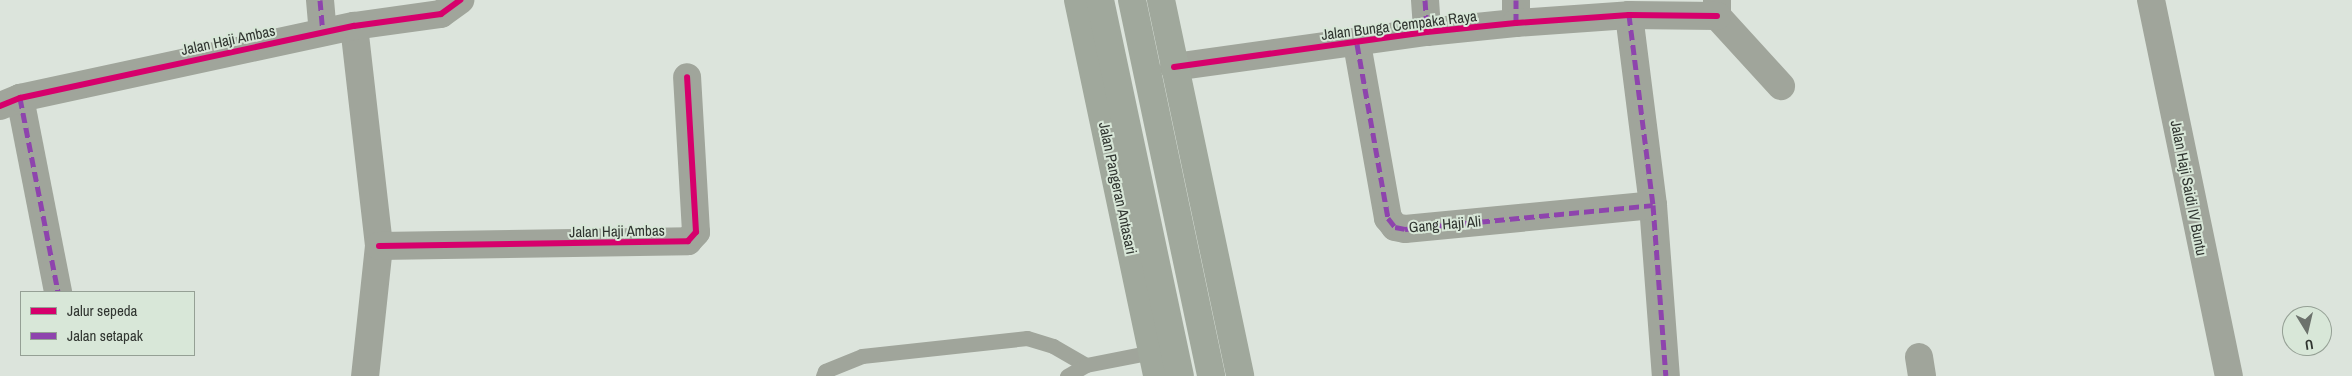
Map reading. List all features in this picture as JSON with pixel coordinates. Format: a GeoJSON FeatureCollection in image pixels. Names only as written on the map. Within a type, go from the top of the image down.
{"type":"FeatureCollection","features":[{"type":"Feature","properties":{"kind":"main road","name":"Jalan Pangeran Antasari"},"geometry":{"type":"LineString","coordinates":[[1078,0],[1155,364]]}},
{"type":"Feature","properties":{"kind":"main road"},"geometry":{"type":"LineString","coordinates":[[1100,0],[1180,376]]}},
{"type":"Feature","properties":{"kind":"main road"},"geometry":{"type":"LineString","coordinates":[[1132,0],[1212,376]]}},
{"type":"Feature","properties":{"kind":"main road"},"geometry":{"type":"LineString","coordinates":[[1161,0],[1240,376]]}},
{"type":"Feature","properties":{"kind":"street"},"geometry":{"type":"LineString","coordinates":[[320,0],[323,32]]}},
{"type":"Feature","properties":{"kind":"street","name":"Jalan Haji Ambas"},"geometry":{"type":"LineString","coordinates":[[10,102],[323,32],[441,14],[460,0]]}},
{"type":"Feature","properties":{"kind":"street"},"geometry":{"type":"LineString","coordinates":[[1425,0],[1427,32]]}},
{"type":"Feature","properties":{"kind":"street","name":"Jalan Haji Saidi IV Buntu"},"geometry":{"type":"LineString","coordinates":[[2151,0],[2229,376]]}},
{"type":"Feature","properties":{"kind":"street","name":"Jalan Bunga Cempaka Raya"},"geometry":{"type":"LineString","coordinates":[[1174,67],[1358,44],[1427,32],[1516,12],[1629,15],[1717,8],[1781,86]]}},
{"type":"Feature","properties":{"kind":"street"},"geometry":{"type":"LineString","coordinates":[[1629,15],[1653,205],[1666,376]]}},
{"type":"Feature","properties":{"kind":"street"},"geometry":{"type":"LineString","coordinates":[[354,26],[378,246],[364,376]]}},
{"type":"Feature","properties":{"kind":"street","name":"Gang Haji Ali"},"geometry":{"type":"LineString","coordinates":[[1358,44],[1388,218],[1395,227],[1405,229],[1653,205]]}},
{"type":"Feature","properties":{"kind":"street","name":"Jalan Haji Ambas"},"geometry":{"type":"LineString","coordinates":[[378,246],[688,241],[696,232],[687,77]]}},
{"type":"Feature","properties":{"kind":"street"},"geometry":{"type":"LineString","coordinates":[[10,102],[58,291]]}},
{"type":"Feature","properties":{"kind":"lane"},"geometry":{"type":"LineString","coordinates":[[823,376],[825,371],[862,356],[1027,338],[1053,346],[1086,365]]}},
{"type":"Feature","properties":{"kind":"lane"},"geometry":{"type":"LineString","coordinates":[[1067,376],[1086,365],[1155,364]]}},
{"type":"Feature","properties":{"kind":"marked path"},"geometry":{"type":"LineString","coordinates":[[320,0],[323,32]]}},
{"type":"Feature","properties":{"kind":"marked path"},"geometry":{"type":"LineString","coordinates":[[1425,0],[1427,32]]}},
{"type":"Feature","properties":{"kind":"marked path"},"geometry":{"type":"LineString","coordinates":[[1516,0],[1516,23]]}},
{"type":"Feature","properties":{"kind":"marked path"},"geometry":{"type":"LineString","coordinates":[[1629,15],[1653,205],[1666,376]]}},
{"type":"Feature","properties":{"kind":"marked path"},"geometry":{"type":"LineString","coordinates":[[1357,44],[1388,218],[1395,227],[1405,229],[1653,205]]}},
{"type":"Feature","properties":{"kind":"marked path"},"geometry":{"type":"LineString","coordinates":[[20,98],[58,291]]}},
{"type":"Feature","properties":{"kind":"cycle path"},"geometry":{"type":"LineString","coordinates":[[0,106],[20,98],[354,26],[441,14],[460,0]]}},
{"type":"Feature","properties":{"kind":"cycle path"},"geometry":{"type":"LineString","coordinates":[[1174,67],[1427,32],[1516,23],[1629,15],[1717,16]]}},
{"type":"Feature","properties":{"kind":"cycle path"},"geometry":{"type":"LineString","coordinates":[[379,246],[688,241],[696,232],[687,77]]}}]}
